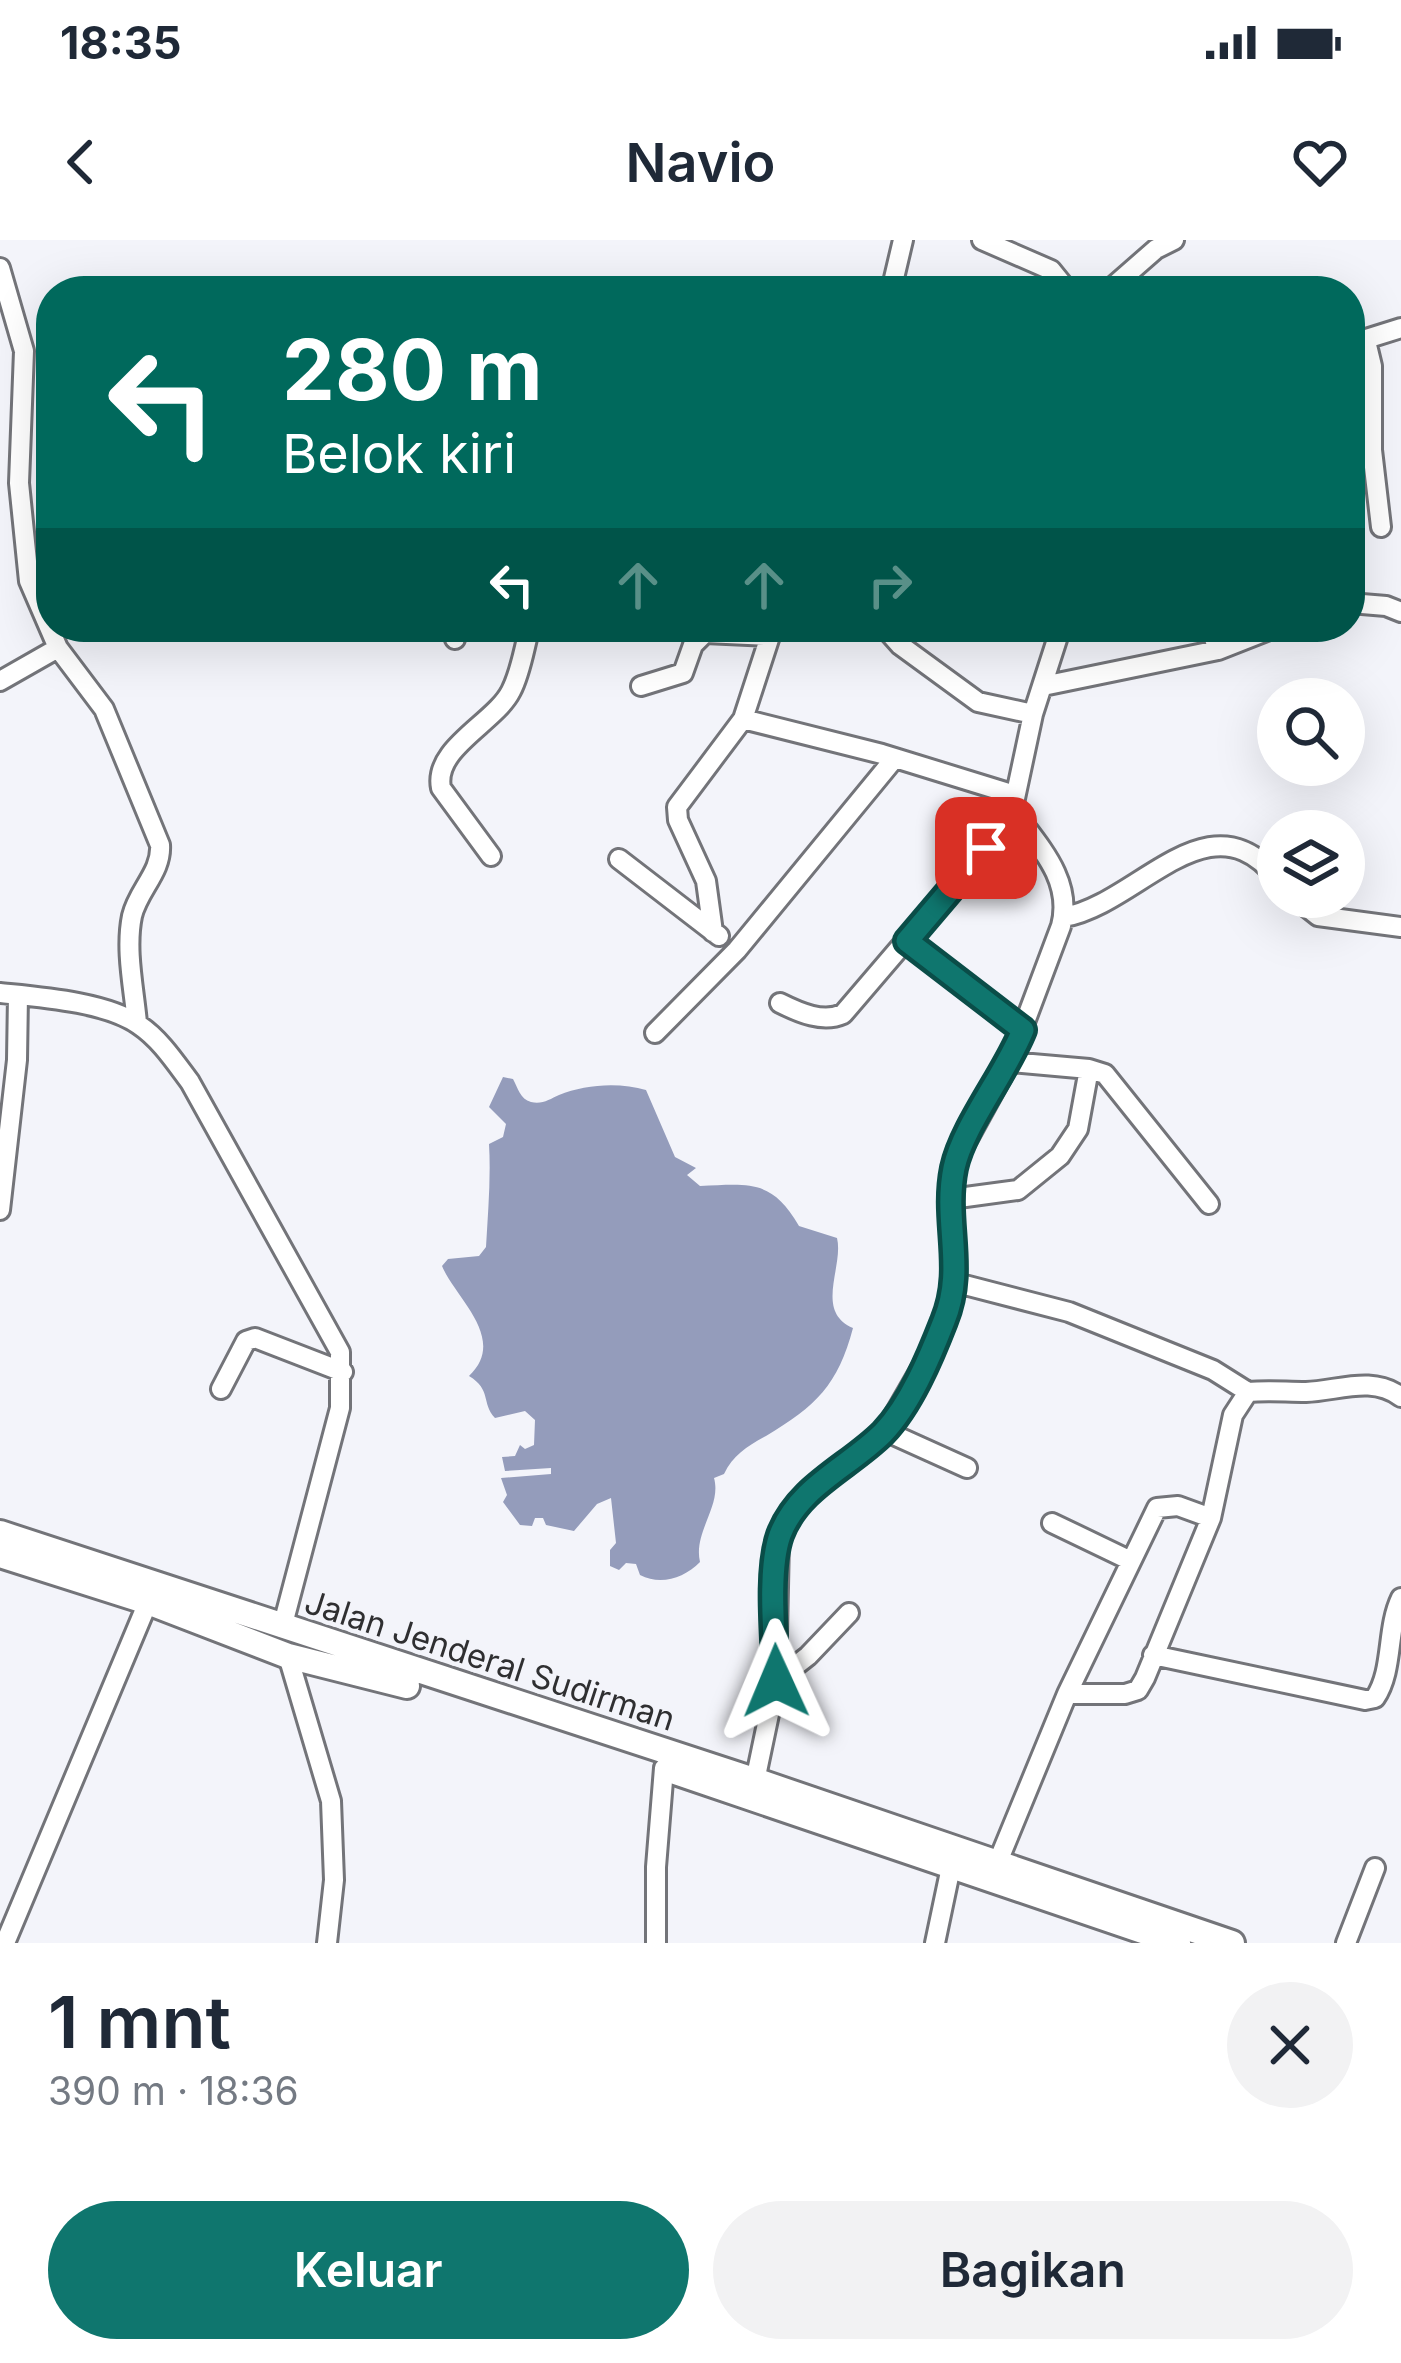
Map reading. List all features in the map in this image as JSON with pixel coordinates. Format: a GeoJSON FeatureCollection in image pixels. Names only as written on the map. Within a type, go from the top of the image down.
{"type":"FeatureCollection","features":[{"type":"Feature","properties":{"kind":"highway","name":"Jalan Jenderal Sudirman"},"geometry":{"type":"LineString","coordinates":[[0,1533],[282,1628],[385,1670],[1150,1938],[1178,1943]]}},
{"type":"Feature","properties":{"kind":"highway","name":"Jalan Jenderal Sudirman"},"geometry":{"type":"LineString","coordinates":[[0,1555],[148,1602],[288,1656],[385,1670],[755,1781],[1232,1943]]}},
{"type":"Feature","properties":{"kind":"street"},"geometry":{"type":"LineString","coordinates":[[895,276],[903,240]]}},
{"type":"Feature","properties":{"kind":"street"},"geometry":{"type":"LineString","coordinates":[[982,240],[1056,276]]}},
{"type":"Feature","properties":{"kind":"street"},"geometry":{"type":"LineString","coordinates":[[1125,276],[1174,240]]}},
{"type":"Feature","properties":{"kind":"street"},"geometry":{"type":"LineString","coordinates":[[0,268],[23,340],[19,483],[26,562],[36,602]]}},
{"type":"Feature","properties":{"kind":"street"},"geometry":{"type":"LineString","coordinates":[[1365,340],[1401,328]]}},
{"type":"Feature","properties":{"kind":"street"},"geometry":{"type":"LineString","coordinates":[[1365,354],[1372,366],[1372,449],[1381,527]]}},
{"type":"Feature","properties":{"kind":"street"},"geometry":{"type":"LineString","coordinates":[[1365,605],[1401,612]]}},
{"type":"Feature","properties":{"kind":"street"},"geometry":{"type":"LineString","coordinates":[[55,642],[104,709],[133,789],[160,845],[158,866],[139,898],[131,927],[137,1023]]}},
{"type":"Feature","properties":{"kind":"street"},"geometry":{"type":"LineString","coordinates":[[491,856],[441,788],[440,775],[447,759],[499,709],[512,689],[526,642]]}},
{"type":"Feature","properties":{"kind":"street"},"geometry":{"type":"LineString","coordinates":[[640,686],[683,673],[696,642]]}},
{"type":"Feature","properties":{"kind":"street"},"geometry":{"type":"LineString","coordinates":[[713,932],[706,881],[676,813],[743,719],[768,642]]}},
{"type":"Feature","properties":{"kind":"street"},"geometry":{"type":"LineString","coordinates":[[897,642],[978,702],[1033,714]]}},
{"type":"Feature","properties":{"kind":"street"},"geometry":{"type":"LineString","coordinates":[[781,1003],[798,1012],[836,1018],[853,1005],[1015,804],[1033,714],[1056,642]]}},
{"type":"Feature","properties":{"kind":"street"},"geometry":{"type":"LineString","coordinates":[[1215,642],[1218,650]]}},
{"type":"Feature","properties":{"kind":"street"},"geometry":{"type":"LineString","coordinates":[[1042,686],[1238,642]]}},
{"type":"Feature","properties":{"kind":"street"},"geometry":{"type":"LineString","coordinates":[[0,681],[58,648]]}},
{"type":"Feature","properties":{"kind":"street"},"geometry":{"type":"LineString","coordinates":[[743,719],[894,759],[1015,804],[1064,889],[1064,917],[1023,1030],[955,1164],[951,1199],[957,1283],[931,1351],[885,1431],[823,1479],[783,1528],[776,1557],[776,1681],[755,1781]]}},
{"type":"Feature","properties":{"kind":"street"},"geometry":{"type":"LineString","coordinates":[[656,1033],[737,950],[894,759]]}},
{"type":"Feature","properties":{"kind":"street"},"geometry":{"type":"LineString","coordinates":[[1064,917],[1097,909],[1153,872],[1210,845],[1228,844],[1257,857]]}},
{"type":"Feature","properties":{"kind":"street"},"geometry":{"type":"LineString","coordinates":[[620,859],[737,950]]}},
{"type":"Feature","properties":{"kind":"street"},"geometry":{"type":"LineString","coordinates":[[1333,918],[1401,927]]}},
{"type":"Feature","properties":{"kind":"street"},"geometry":{"type":"LineString","coordinates":[[907,941],[1023,1030]]}},
{"type":"Feature","properties":{"kind":"street"},"geometry":{"type":"LineString","coordinates":[[0,1210],[17,1060],[9,994],[68,1002],[137,1023],[190,1082],[340,1352],[340,1408],[282,1628]]}},
{"type":"Feature","properties":{"kind":"street"},"geometry":{"type":"LineString","coordinates":[[1010,1062],[1105,1074],[1209,1204]]}},
{"type":"Feature","properties":{"kind":"street"},"geometry":{"type":"LineString","coordinates":[[951,1199],[1018,1190],[1060,1156],[1078,1129],[1089,1069]]}},
{"type":"Feature","properties":{"kind":"street"},"geometry":{"type":"LineString","coordinates":[[957,1283],[1069,1312],[1213,1370],[1248,1392],[1370,1385],[1391,1389],[1401,1397]]}},
{"type":"Feature","properties":{"kind":"street"},"geometry":{"type":"LineString","coordinates":[[220,1389],[246,1340],[255,1338],[343,1372]]}},
{"type":"Feature","properties":{"kind":"street"},"geometry":{"type":"LineString","coordinates":[[1067,1694],[1138,1690],[1211,1518],[1233,1415],[1248,1392]]}},
{"type":"Feature","properties":{"kind":"street"},"geometry":{"type":"LineString","coordinates":[[885,1431],[968,1468]]}},
{"type":"Feature","properties":{"kind":"street"},"geometry":{"type":"LineString","coordinates":[[997,1864],[1067,1694],[1157,1508],[1178,1506],[1211,1518]]}},
{"type":"Feature","properties":{"kind":"street"},"geometry":{"type":"LineString","coordinates":[[1052,1522],[1129,1560]]}},
{"type":"Feature","properties":{"kind":"street"},"geometry":{"type":"LineString","coordinates":[[1153,1655],[1365,1700],[1375,1698],[1383,1684],[1393,1618],[1401,1598]]}},
{"type":"Feature","properties":{"kind":"street"},"geometry":{"type":"LineString","coordinates":[[5,1943],[148,1602]]}},
{"type":"Feature","properties":{"kind":"street"},"geometry":{"type":"LineString","coordinates":[[776,1681],[849,1613]]}},
{"type":"Feature","properties":{"kind":"street"},"geometry":{"type":"LineString","coordinates":[[288,1656],[331,1801],[335,1832],[327,1943]]}},
{"type":"Feature","properties":{"kind":"street"},"geometry":{"type":"LineString","coordinates":[[656,1943],[664,1768]]}},
{"type":"Feature","properties":{"kind":"street"},"geometry":{"type":"LineString","coordinates":[[935,1943],[951,1867]]}},
{"type":"Feature","properties":{"kind":"street"},"geometry":{"type":"LineString","coordinates":[[1346,1943],[1375,1868]]}},
{"type":"Feature","properties":{"kind":"water"},"geometry":{"type":"Polygon","coordinates":[[[503,1077],[513,1079],[522,1096],[535,1103],[591,1086],[646,1090],[675,1157],[696,1168],[687,1175],[700,1186],[746,1185],[769,1192],[799,1226],[837,1238],[833,1300],[841,1320],[853,1328],[840,1365],[812,1404],[742,1452],[724,1474],[714,1478],[714,1499],[700,1540],[700,1562],[680,1576],[656,1580],[640,1575],[636,1564],[626,1563],[619,1570],[610,1566],[610,1550],[616,1543],[611,1498],[597,1504],[574,1531],[546,1525],[543,1518],[535,1518],[532,1526],[520,1525],[503,1502],[507,1495],[501,1478],[551,1474],[551,1468],[505,1471],[502,1457],[515,1456],[520,1445],[525,1449],[534,1445],[535,1420],[525,1411],[495,1418],[481,1386],[469,1376],[480,1362],[481,1334],[442,1266],[448,1259],[479,1256],[486,1247],[489,1144],[503,1137],[506,1124],[489,1107],[503,1077]]]}},
{"type":"Feature","properties":{"kind":"route"},"geometry":{"type":"LineString","coordinates":[[776,1681],[778,1540],[795,1509],[823,1479],[885,1431],[931,1351],[957,1283],[950,1210],[955,1164],[1023,1030],[907,941],[986,848]]}}]}
